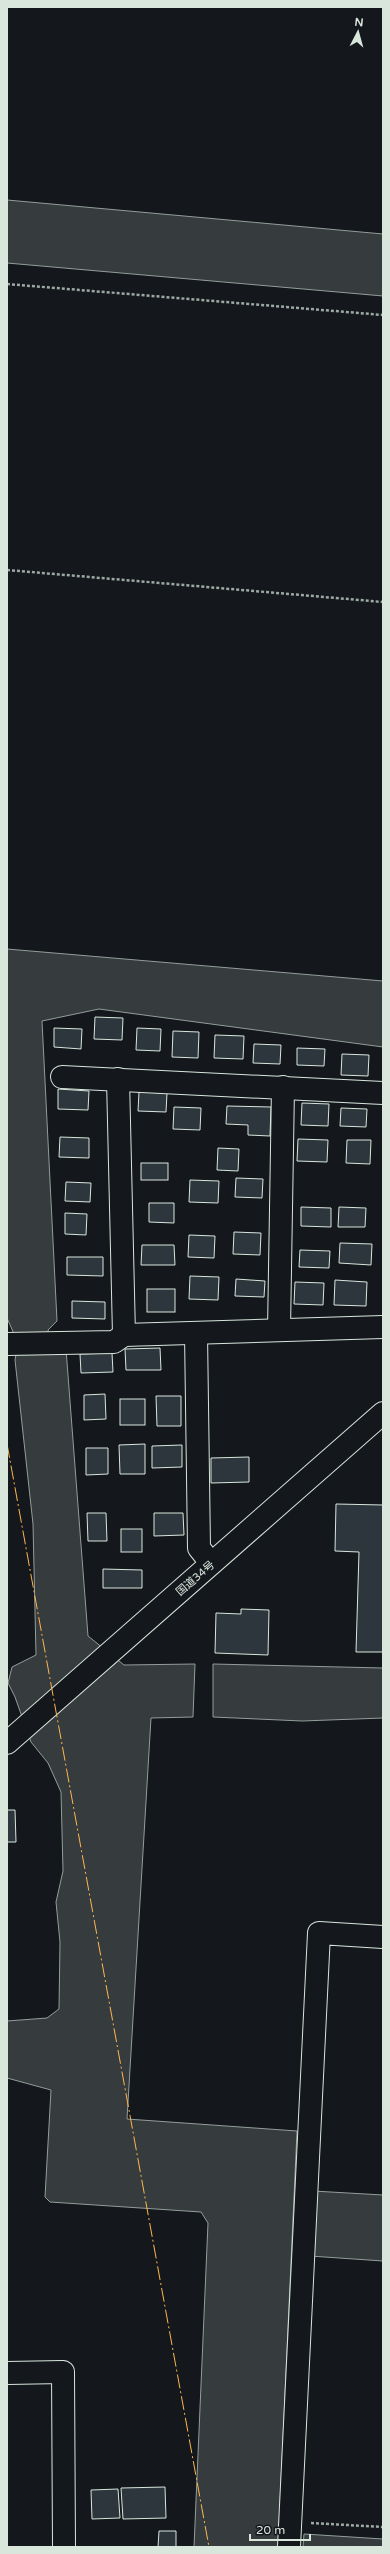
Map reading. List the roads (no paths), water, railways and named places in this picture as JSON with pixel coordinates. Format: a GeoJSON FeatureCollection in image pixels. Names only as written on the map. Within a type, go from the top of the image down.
{"type":"FeatureCollection","features":[{"type":"Feature","properties":{"kind":"main road"},"geometry":{"type":"LineString","coordinates":[[62,1077],[383,1093]]}},
{"type":"Feature","properties":{"kind":"main road"},"geometry":{"type":"LineString","coordinates":[[118,1079],[124,1335]]}},
{"type":"Feature","properties":{"kind":"main road"},"geometry":{"type":"LineString","coordinates":[[279,1330],[282,1087]]}},
{"type":"Feature","properties":{"kind":"main road"},"geometry":{"type":"LineString","coordinates":[[10,1344],[114,1342],[124,1335],[383,1327]]}},
{"type":"Feature","properties":{"kind":"main road"},"geometry":{"type":"LineString","coordinates":[[196,1333],[200,1548],[211,1563]]}},
{"type":"Feature","properties":{"kind":"main road","name":"国道34号"},"geometry":{"type":"LineString","coordinates":[[14,1736],[383,1413]]}},
{"type":"Feature","properties":{"kind":"main road"},"geometry":{"type":"LineString","coordinates":[[289,2547],[319,1933],[383,1937]]}},
{"type":"Feature","properties":{"kind":"main road"},"geometry":{"type":"LineString","coordinates":[[7,2373],[63,2372],[64,2547]]}}]}
